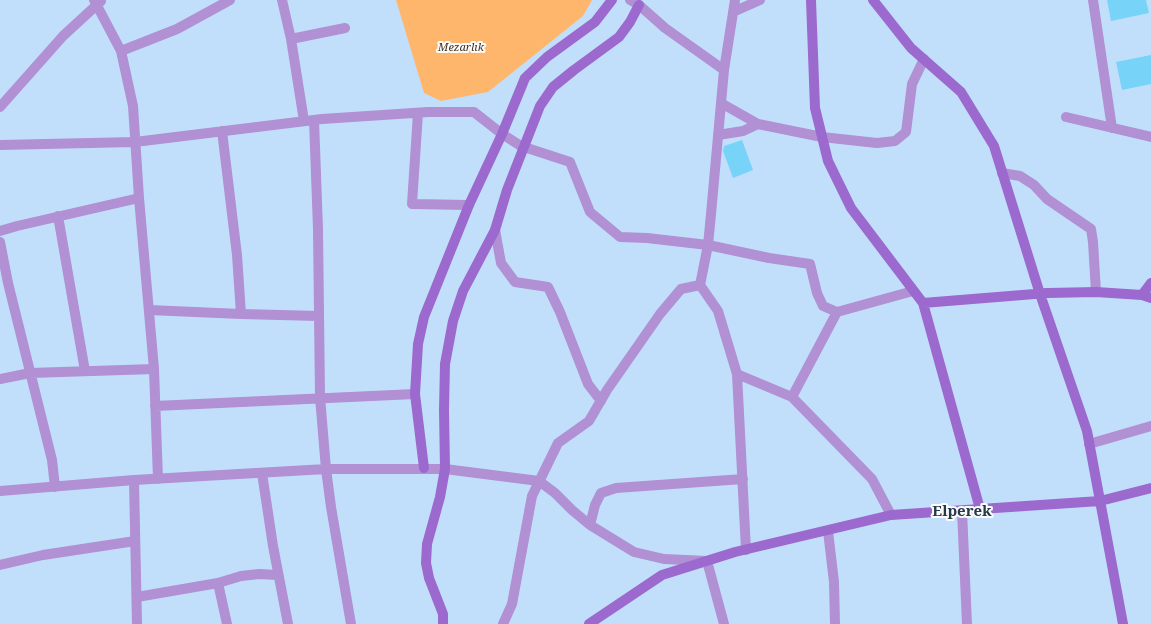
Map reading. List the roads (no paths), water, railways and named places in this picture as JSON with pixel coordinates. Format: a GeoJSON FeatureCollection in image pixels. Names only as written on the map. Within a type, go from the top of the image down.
{"type":"FeatureCollection","features":[{"type":"Feature","properties":{"kind":"street"},"geometry":{"type":"LineString","coordinates":[[122,51],[177,29],[230,0]]}},
{"type":"Feature","properties":{"kind":"street"},"geometry":{"type":"LineString","coordinates":[[282,0],[309,121],[318,229],[320,397],[326,469],[351,624]]}},
{"type":"Feature","properties":{"kind":"street"},"geometry":{"type":"LineString","coordinates":[[424,468],[415,394],[418,344],[424,317],[469,205],[502,134],[525,78],[547,57],[595,22],[612,0]]}},
{"type":"Feature","properties":{"kind":"street"},"geometry":{"type":"LineString","coordinates":[[735,0],[724,70],[708,245],[700,285],[718,312],[737,374],[746,550]]}},
{"type":"Feature","properties":{"kind":"street"},"geometry":{"type":"LineString","coordinates":[[733,12],[760,0]]}},
{"type":"Feature","properties":{"kind":"street"},"geometry":{"type":"LineString","coordinates":[[811,0],[815,108],[828,161],[851,208],[923,303],[980,509]]}},
{"type":"Feature","properties":{"kind":"street"},"geometry":{"type":"LineString","coordinates":[[873,0],[911,48],[961,92],[994,146],[1040,294],[1087,431],[1123,624]]}},
{"type":"Feature","properties":{"kind":"street"},"geometry":{"type":"LineString","coordinates":[[1093,0],[1112,128]]}},
{"type":"Feature","properties":{"kind":"street"},"geometry":{"type":"LineString","coordinates":[[0,106],[63,36],[98,2],[122,51],[133,106],[139,198],[154,369],[158,479]]}},
{"type":"Feature","properties":{"kind":"street"},"geometry":{"type":"LineString","coordinates":[[443,624],[443,614],[429,578],[426,563],[427,544],[440,497],[445,469],[445,364],[453,321],[464,292],[495,230],[507,190],[540,106],[553,87],[619,37],[630,22],[634,3],[665,28],[724,70]]}},
{"type":"Feature","properties":{"kind":"street"},"geometry":{"type":"LineString","coordinates":[[291,39],[345,28]]}},
{"type":"Feature","properties":{"kind":"street"},"geometry":{"type":"LineString","coordinates":[[721,103],[758,124],[822,137],[877,143],[895,141],[906,132],[911,104],[912,84],[924,59]]}},
{"type":"Feature","properties":{"kind":"street"},"geometry":{"type":"LineString","coordinates":[[0,145],[135,142],[309,121],[418,113],[474,112],[502,134],[524,147],[570,162],[590,212],[620,237],[647,238],[708,245],[769,258],[810,264],[817,293],[823,306],[837,312],[913,291]]}},
{"type":"Feature","properties":{"kind":"street"},"geometry":{"type":"LineString","coordinates":[[418,113],[412,204],[469,205]]}},
{"type":"Feature","properties":{"kind":"street"},"geometry":{"type":"LineString","coordinates":[[1066,117],[1151,137]]}},
{"type":"Feature","properties":{"kind":"street"},"geometry":{"type":"LineString","coordinates":[[718,135],[743,131],[758,124]]}},
{"type":"Feature","properties":{"kind":"street"},"geometry":{"type":"LineString","coordinates":[[222,131],[237,255],[241,314]]}},
{"type":"Feature","properties":{"kind":"street"},"geometry":{"type":"LineString","coordinates":[[1002,173],[1020,176],[1034,185],[1047,199],[1091,229],[1096,292]]}},
{"type":"Feature","properties":{"kind":"street"},"geometry":{"type":"LineString","coordinates":[[0,231],[139,198]]}},
{"type":"Feature","properties":{"kind":"street"},"geometry":{"type":"LineString","coordinates":[[58,216],[85,371]]}},
{"type":"Feature","properties":{"kind":"street"},"geometry":{"type":"LineString","coordinates":[[495,230],[501,264],[515,282],[548,287],[560,312],[588,384],[601,401]]}},
{"type":"Feature","properties":{"kind":"street"},"geometry":{"type":"LineString","coordinates":[[0,242],[4,283],[30,373],[52,460],[54,486]]}},
{"type":"Feature","properties":{"kind":"street"},"geometry":{"type":"LineString","coordinates":[[923,303],[1040,294],[1096,292],[1146,296],[1151,284]]}},
{"type":"Feature","properties":{"kind":"street"},"geometry":{"type":"LineString","coordinates":[[504,624],[512,604],[532,496],[558,443],[589,421],[660,314],[681,289],[700,285]]}},
{"type":"Feature","properties":{"kind":"street"},"geometry":{"type":"LineString","coordinates":[[149,310],[319,316]]}},
{"type":"Feature","properties":{"kind":"street"},"geometry":{"type":"LineString","coordinates":[[792,397],[837,312]]}},
{"type":"Feature","properties":{"kind":"street"},"geometry":{"type":"LineString","coordinates":[[0,379],[30,373],[154,369]]}},
{"type":"Feature","properties":{"kind":"street"},"geometry":{"type":"LineString","coordinates":[[737,374],[792,397],[872,479],[891,515]]}},
{"type":"Feature","properties":{"kind":"street"},"geometry":{"type":"LineString","coordinates":[[155,406],[320,397],[415,394]]}},
{"type":"Feature","properties":{"kind":"street"},"geometry":{"type":"LineString","coordinates":[[1089,444],[1151,426]]}},
{"type":"Feature","properties":{"kind":"street"},"geometry":{"type":"LineString","coordinates":[[0,492],[134,480],[326,469],[445,469],[539,482],[555,493],[590,525],[634,552],[664,559],[707,561]]}},
{"type":"Feature","properties":{"kind":"street"},"geometry":{"type":"LineString","coordinates":[[262,473],[273,546],[288,624]]}},
{"type":"Feature","properties":{"kind":"street"},"geometry":{"type":"LineString","coordinates":[[590,525],[595,505],[601,493],[616,488],[743,479]]}},
{"type":"Feature","properties":{"kind":"street"},"geometry":{"type":"LineString","coordinates":[[134,480],[137,624]]}},
{"type":"Feature","properties":{"kind":"street"},"geometry":{"type":"LineString","coordinates":[[588,624],[662,575],[746,550],[891,515],[1100,500],[1151,488]]}},
{"type":"Feature","properties":{"kind":"street"},"geometry":{"type":"LineString","coordinates":[[962,511],[967,624]]}},
{"type":"Feature","properties":{"kind":"street"},"geometry":{"type":"LineString","coordinates":[[828,531],[834,582],[835,624]]}},
{"type":"Feature","properties":{"kind":"street"},"geometry":{"type":"LineString","coordinates":[[0,565],[43,555],[135,541]]}},
{"type":"Feature","properties":{"kind":"street"},"geometry":{"type":"LineString","coordinates":[[707,561],[724,624]]}},
{"type":"Feature","properties":{"kind":"street"},"geometry":{"type":"LineString","coordinates":[[137,597],[218,583],[241,576],[278,575]]}},
{"type":"Feature","properties":{"kind":"street"},"geometry":{"type":"LineString","coordinates":[[218,583],[226,624]]}},
{"type":"Feature","properties":{"kind":"district","name":"Elperek"},"geometry":{"type":"Point","coordinates":[962,512]}},
{"type":"Feature","properties":{"kind":"park label","name":"Mezarlık"},"geometry":{"type":"Point","coordinates":[461,48]}}]}
